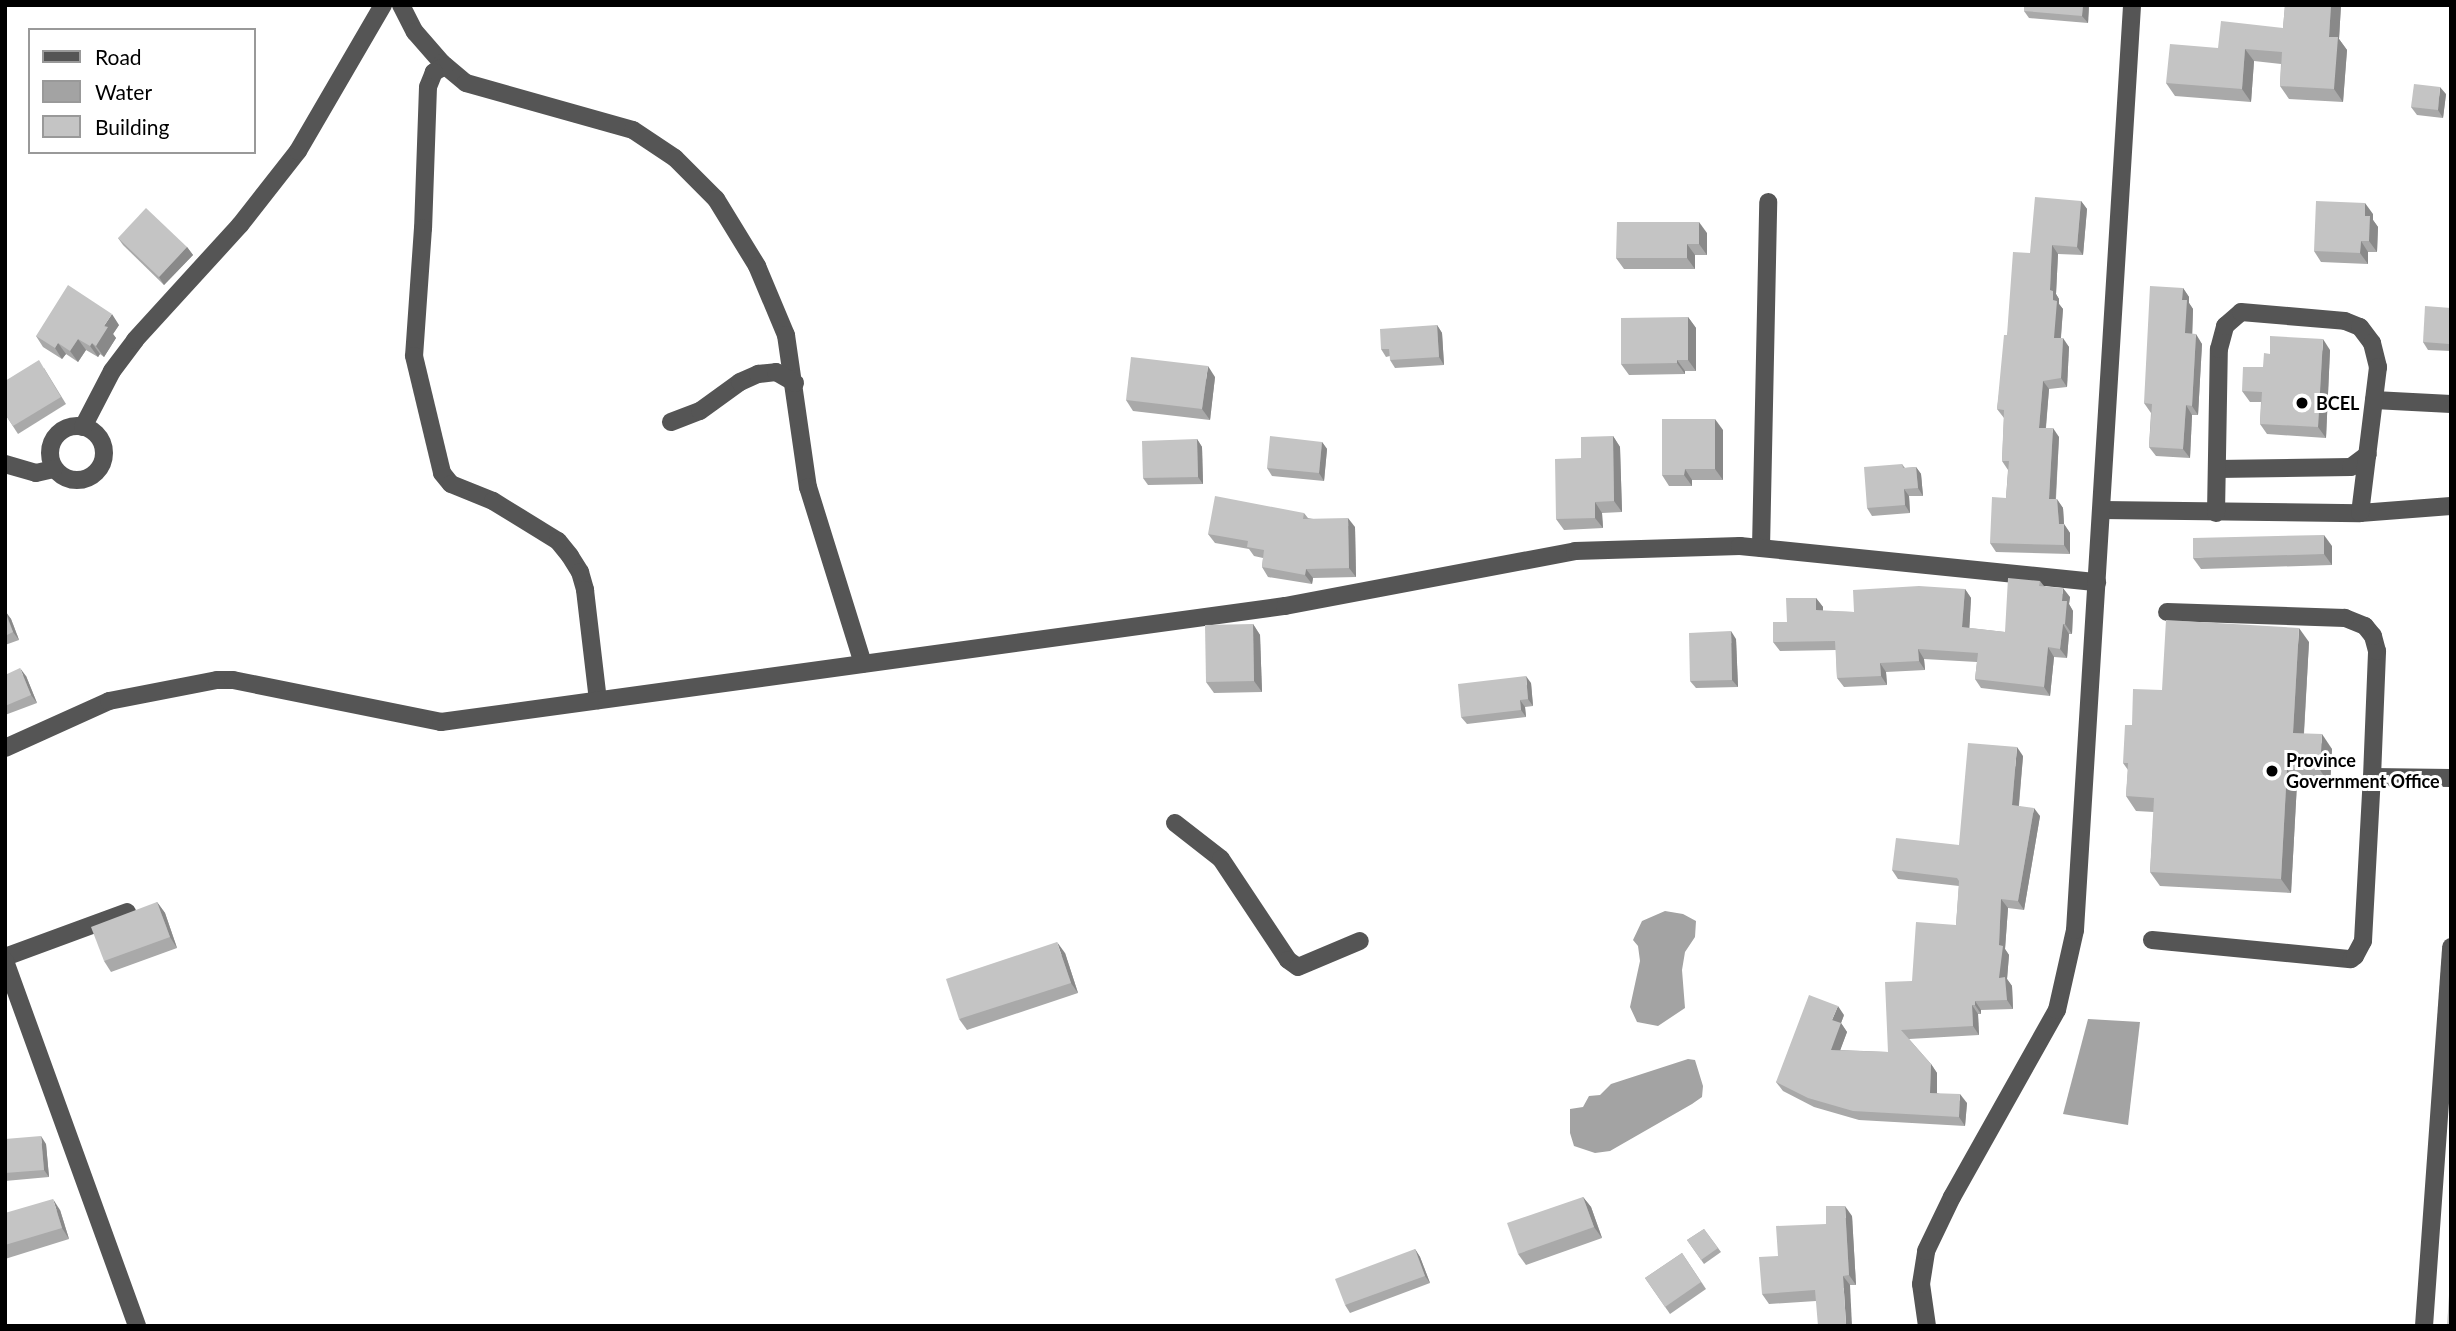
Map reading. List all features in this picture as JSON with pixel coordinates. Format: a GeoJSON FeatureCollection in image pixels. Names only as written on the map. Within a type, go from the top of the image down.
{"type":"FeatureCollection","features":[{"type":"Feature","properties":{"kind":"street"},"geometry":{"type":"LineString","coordinates":[[83,426],[112,371],[135,340],[240,225],[298,152],[383,5]]}},
{"type":"Feature","properties":{"kind":"street"},"geometry":{"type":"LineString","coordinates":[[401,5],[415,32],[445,66],[466,83],[633,130],[675,158],[716,199],[757,266],[786,335],[795,383],[807,487],[863,664]]}},
{"type":"Feature","properties":{"kind":"street"},"geometry":{"type":"LineString","coordinates":[[1927,1326],[1921,1284],[1926,1251],[1952,1197],[2057,1010],[2075,930],[2132,5]]}},
{"type":"Feature","properties":{"kind":"street"},"geometry":{"type":"LineString","coordinates":[[445,66],[434,72],[428,87],[423,228],[414,356],[442,473],[451,485],[493,501],[558,541],[570,556],[580,572],[585,590],[598,700]]}},
{"type":"Feature","properties":{"kind":"street"},"geometry":{"type":"LineString","coordinates":[[1761,548],[1768,202]]}},
{"type":"Feature","properties":{"kind":"street"},"geometry":{"type":"LineString","coordinates":[[2216,513],[2219,349],[2225,326],[2241,312],[2345,321],[2360,327],[2372,343],[2378,367],[2360,513]]}},
{"type":"Feature","properties":{"kind":"street"},"geometry":{"type":"LineString","coordinates":[[671,422],[700,411],[740,382],[758,374],[776,372],[795,383]]}},
{"type":"Feature","properties":{"kind":"street"},"geometry":{"type":"LineString","coordinates":[[2374,400],[2451,404]]}},
{"type":"Feature","properties":{"kind":"street"},"geometry":{"type":"LineString","coordinates":[[74,426],[83,426],[92,430],[103,445],[103,462],[93,476],[76,481],[54,469],[50,451],[57,434],[74,426]]}},
{"type":"Feature","properties":{"kind":"street"},"geometry":{"type":"LineString","coordinates":[[2217,469],[2351,467],[2368,454]]}},
{"type":"Feature","properties":{"kind":"street"},"geometry":{"type":"LineString","coordinates":[[5,464],[36,473],[54,469]]}},
{"type":"Feature","properties":{"kind":"street"},"geometry":{"type":"LineString","coordinates":[[2102,510],[2360,513],[2451,506]]}},
{"type":"Feature","properties":{"kind":"street"},"geometry":{"type":"LineString","coordinates":[[5,748],[109,701],[217,680],[233,680],[441,722],[1285,606],[1574,551],[1740,546],[2097,582]]}},
{"type":"Feature","properties":{"kind":"street"},"geometry":{"type":"LineString","coordinates":[[2152,940],[2351,959],[2363,941],[2372,777],[2377,651],[2373,636],[2365,626],[2345,618],[2167,612]]}},
{"type":"Feature","properties":{"kind":"street"},"geometry":{"type":"LineString","coordinates":[[2372,777],[2451,778]]}},
{"type":"Feature","properties":{"kind":"street"},"geometry":{"type":"LineString","coordinates":[[1175,823],[1221,859],[1288,960],[1298,967],[1309,965],[1360,941]]}},
{"type":"Feature","properties":{"kind":"street"},"geometry":{"type":"LineString","coordinates":[[127,912],[5,959],[137,1326]]}},
{"type":"Feature","properties":{"kind":"street"},"geometry":{"type":"LineString","coordinates":[[2424,1326],[2451,947]]}},
{"type":"Feature","properties":{"kind":"water"},"geometry":{"type":"Polygon","coordinates":[[[1665,911],[1683,914],[1696,921],[1695,937],[1685,952],[1682,970],[1685,1008],[1658,1026],[1637,1022],[1630,1007],[1640,961],[1638,946],[1633,940],[1642,921],[1665,911]]]}},
{"type":"Feature","properties":{"kind":"water"},"geometry":{"type":"Polygon","coordinates":[[[2088,1019],[2140,1022],[2128,1125],[2063,1114],[2088,1019]]]}},
{"type":"Feature","properties":{"kind":"water"},"geometry":{"type":"Polygon","coordinates":[[[1688,1059],[1695,1060],[1703,1086],[1702,1097],[1610,1151],[1595,1153],[1574,1146],[1570,1133],[1570,1109],[1583,1107],[1589,1096],[1600,1095],[1611,1084],[1688,1059]]]}},
{"type":"Feature","properties":{"kind":"building"},"geometry":{"type":"Polygon","coordinates":[[[2024,5],[2083,5],[2082,16],[2024,11],[2024,5]]]}},
{"type":"Feature","properties":{"kind":"building"},"geometry":{"type":"Polygon","coordinates":[[[2285,5],[2331,5],[2329,37],[2338,37],[2334,89],[2280,86],[2282,52],[2245,49],[2242,89],[2166,83],[2170,44],[2218,48],[2221,21],[2283,28],[2285,5]]]}},
{"type":"Feature","properties":{"kind":"building"},"geometry":{"type":"Polygon","coordinates":[[[2414,84],[2440,87],[2438,110],[2411,107],[2414,84]]]}},
{"type":"Feature","properties":{"kind":"building"},"geometry":{"type":"Polygon","coordinates":[[[2035,197],[2081,201],[2077,247],[2052,245],[2050,290],[2053,291],[2053,300],[2057,301],[2054,338],[2063,338],[2061,378],[2043,381],[2039,428],[2053,428],[2049,499],[2057,499],[2059,524],[2064,524],[2064,545],[1990,543],[1992,497],[2006,498],[2009,461],[2002,461],[2004,410],[1997,409],[2004,335],[2007,335],[2013,252],[2030,253],[2035,197]]]}},
{"type":"Feature","properties":{"kind":"building"},"geometry":{"type":"Polygon","coordinates":[[[2316,201],[2365,203],[2365,216],[2370,216],[2369,241],[2361,241],[2360,253],[2314,251],[2316,201]]]}},
{"type":"Feature","properties":{"kind":"building"},"geometry":{"type":"Polygon","coordinates":[[[146,208],[187,247],[159,277],[118,238],[146,208]]]}},
{"type":"Feature","properties":{"kind":"building"},"geometry":{"type":"Polygon","coordinates":[[[1617,222],[1699,222],[1699,244],[1687,244],[1687,258],[1616,258],[1617,222]]]}},
{"type":"Feature","properties":{"kind":"building"},"geometry":{"type":"Polygon","coordinates":[[[68,285],[112,314],[104,326],[108,327],[96,346],[92,343],[90,346],[78,339],[70,351],[58,343],[55,348],[36,336],[68,285]]]}},
{"type":"Feature","properties":{"kind":"building"},"geometry":{"type":"Polygon","coordinates":[[[2150,286],[2183,288],[2182,300],[2187,300],[2185,333],[2196,334],[2192,406],[2186,405],[2183,449],[2149,447],[2152,404],[2144,403],[2150,286]]]}},
{"type":"Feature","properties":{"kind":"building"},"geometry":{"type":"Polygon","coordinates":[[[2425,306],[2451,308],[2449,344],[2423,342],[2425,306]]]}},
{"type":"Feature","properties":{"kind":"building"},"geometry":{"type":"Polygon","coordinates":[[[1688,317],[1688,360],[1677,360],[1677,363],[1621,364],[1621,318],[1688,317]]]}},
{"type":"Feature","properties":{"kind":"building"},"geometry":{"type":"Polygon","coordinates":[[[1437,325],[1439,357],[1390,360],[1389,349],[1381,349],[1380,329],[1437,325]]]}},
{"type":"Feature","properties":{"kind":"building"},"geometry":{"type":"Polygon","coordinates":[[[2270,336],[2323,339],[2318,427],[2260,424],[2262,392],[2242,391],[2243,367],[2263,367],[2264,353],[2270,354],[2270,336]]]}},
{"type":"Feature","properties":{"kind":"building"},"geometry":{"type":"Polygon","coordinates":[[[1131,357],[1208,366],[1202,409],[1126,400],[1131,357]]]}},
{"type":"Feature","properties":{"kind":"building"},"geometry":{"type":"Polygon","coordinates":[[[39,360],[61,397],[13,426],[5,414],[5,381],[39,360]]]}},
{"type":"Feature","properties":{"kind":"building"},"geometry":{"type":"Polygon","coordinates":[[[1662,419],[1715,419],[1715,469],[1685,469],[1684,475],[1662,475],[1662,419]]]}},
{"type":"Feature","properties":{"kind":"building"},"geometry":{"type":"Polygon","coordinates":[[[1270,436],[1322,442],[1319,473],[1267,468],[1270,436]]]}},
{"type":"Feature","properties":{"kind":"building"},"geometry":{"type":"Polygon","coordinates":[[[1613,436],[1614,501],[1595,502],[1595,518],[1556,519],[1555,459],[1581,458],[1581,437],[1613,436]]]}},
{"type":"Feature","properties":{"kind":"building"},"geometry":{"type":"Polygon","coordinates":[[[1197,439],[1198,477],[1143,478],[1142,441],[1197,439]]]}},
{"type":"Feature","properties":{"kind":"building"},"geometry":{"type":"Polygon","coordinates":[[[1902,464],[1903,468],[1916,467],[1918,488],[1904,489],[1905,505],[1867,508],[1864,467],[1902,464]]]}},
{"type":"Feature","properties":{"kind":"building"},"geometry":{"type":"Polygon","coordinates":[[[1215,496],[1304,513],[1303,519],[1348,518],[1349,568],[1306,569],[1305,575],[1262,567],[1264,550],[1247,547],[1248,541],[1208,534],[1215,496]]]}},
{"type":"Feature","properties":{"kind":"building"},"geometry":{"type":"Polygon","coordinates":[[[2324,535],[2324,554],[2193,558],[2193,538],[2324,535]]]}},
{"type":"Feature","properties":{"kind":"building"},"geometry":{"type":"Polygon","coordinates":[[[2008,578],[2040,581],[2039,586],[2063,588],[2062,601],[2067,601],[2065,624],[2060,649],[2048,647],[2044,687],[1975,679],[1978,653],[1918,649],[1919,661],[1880,663],[1881,676],[1837,678],[1835,641],[1773,642],[1773,622],[1787,622],[1786,598],[1816,598],[1816,610],[1854,612],[1853,590],[1919,586],[1965,589],[1962,627],[2005,632],[2008,578]]]}},
{"type":"Feature","properties":{"kind":"building"},"geometry":{"type":"Polygon","coordinates":[[[5,612],[13,632],[5,636],[5,612]]]}},
{"type":"Feature","properties":{"kind":"building"},"geometry":{"type":"Polygon","coordinates":[[[2166,620],[2299,628],[2293,733],[2322,734],[2320,770],[2287,769],[2281,879],[2150,872],[2154,798],[2126,796],[2128,763],[2123,763],[2125,725],[2132,725],[2133,689],[2162,690],[2166,620]]]}},
{"type":"Feature","properties":{"kind":"building"},"geometry":{"type":"Polygon","coordinates":[[[1253,624],[1254,681],[1206,682],[1205,625],[1253,624]]]}},
{"type":"Feature","properties":{"kind":"building"},"geometry":{"type":"Polygon","coordinates":[[[1731,631],[1732,680],[1690,681],[1689,633],[1731,631]]]}},
{"type":"Feature","properties":{"kind":"building"},"geometry":{"type":"Polygon","coordinates":[[[20,668],[31,695],[5,706],[5,675],[20,668]]]}},
{"type":"Feature","properties":{"kind":"building"},"geometry":{"type":"Polygon","coordinates":[[[1526,676],[1528,699],[1520,700],[1521,710],[1461,717],[1458,684],[1526,676]]]}},
{"type":"Feature","properties":{"kind":"building"},"geometry":{"type":"Polygon","coordinates":[[[1968,743],[2017,747],[2012,805],[2034,808],[2018,901],[2001,899],[1999,945],[2003,946],[1999,978],[2005,977],[2007,1000],[1975,1001],[1975,1005],[1972,1005],[1973,1026],[1901,1030],[1931,1064],[1930,1093],[1960,1094],[1959,1117],[1853,1111],[1808,1098],[1776,1082],[1809,995],[1838,1006],[1832,1020],[1841,1023],[1831,1050],[1888,1052],[1885,982],[1912,981],[1916,922],[1956,925],[1959,881],[1957,878],[1892,870],[1896,838],[1959,845],[1968,743]]]}},
{"type":"Feature","properties":{"kind":"building"},"geometry":{"type":"Polygon","coordinates":[[[157,902],[170,937],[104,961],[91,927],[157,902]]]}},
{"type":"Feature","properties":{"kind":"building"},"geometry":{"type":"Polygon","coordinates":[[[1057,942],[1071,983],[959,1019],[946,979],[1057,942]]]}},
{"type":"Feature","properties":{"kind":"building"},"geometry":{"type":"Polygon","coordinates":[[[41,1136],[44,1170],[5,1173],[5,1139],[41,1136]]]}},
{"type":"Feature","properties":{"kind":"building"},"geometry":{"type":"Polygon","coordinates":[[[1583,1197],[1594,1227],[1518,1254],[1507,1223],[1583,1197]]]}},
{"type":"Feature","properties":{"kind":"building"},"geometry":{"type":"Polygon","coordinates":[[[53,1199],[62,1228],[5,1245],[5,1213],[53,1199]]]}},
{"type":"Feature","properties":{"kind":"building"},"geometry":{"type":"Polygon","coordinates":[[[1826,1206],[1845,1206],[1849,1275],[1843,1276],[1848,1326],[1818,1326],[1815,1290],[1762,1294],[1759,1257],[1778,1256],[1776,1226],[1826,1224],[1826,1206]]]}},
{"type":"Feature","properties":{"kind":"building"},"geometry":{"type":"Polygon","coordinates":[[[1704,1229],[1718,1248],[1701,1260],[1687,1240],[1704,1229]]]}},
{"type":"Feature","properties":{"kind":"building"},"geometry":{"type":"Polygon","coordinates":[[[1415,1249],[1425,1276],[1345,1305],[1335,1279],[1415,1249]]]}},
{"type":"Feature","properties":{"kind":"building"},"geometry":{"type":"Polygon","coordinates":[[[1682,1253],[1701,1282],[1665,1307],[1645,1278],[1682,1253]]]}},
{"type":"Feature","properties":{"kind":"building"},"geometry":{"type":"Polygon","coordinates":[[[2450,1280],[2451,1326],[2447,1326],[2450,1280]]]}},
{"type":"Feature","properties":{"kind":"place","name":"BCEL"},"geometry":{"type":"Point","coordinates":[2302,403]}},
{"type":"Feature","properties":{"kind":"place","name":"Province Government Office"},"geometry":{"type":"Point","coordinates":[2272,771]}}]}
